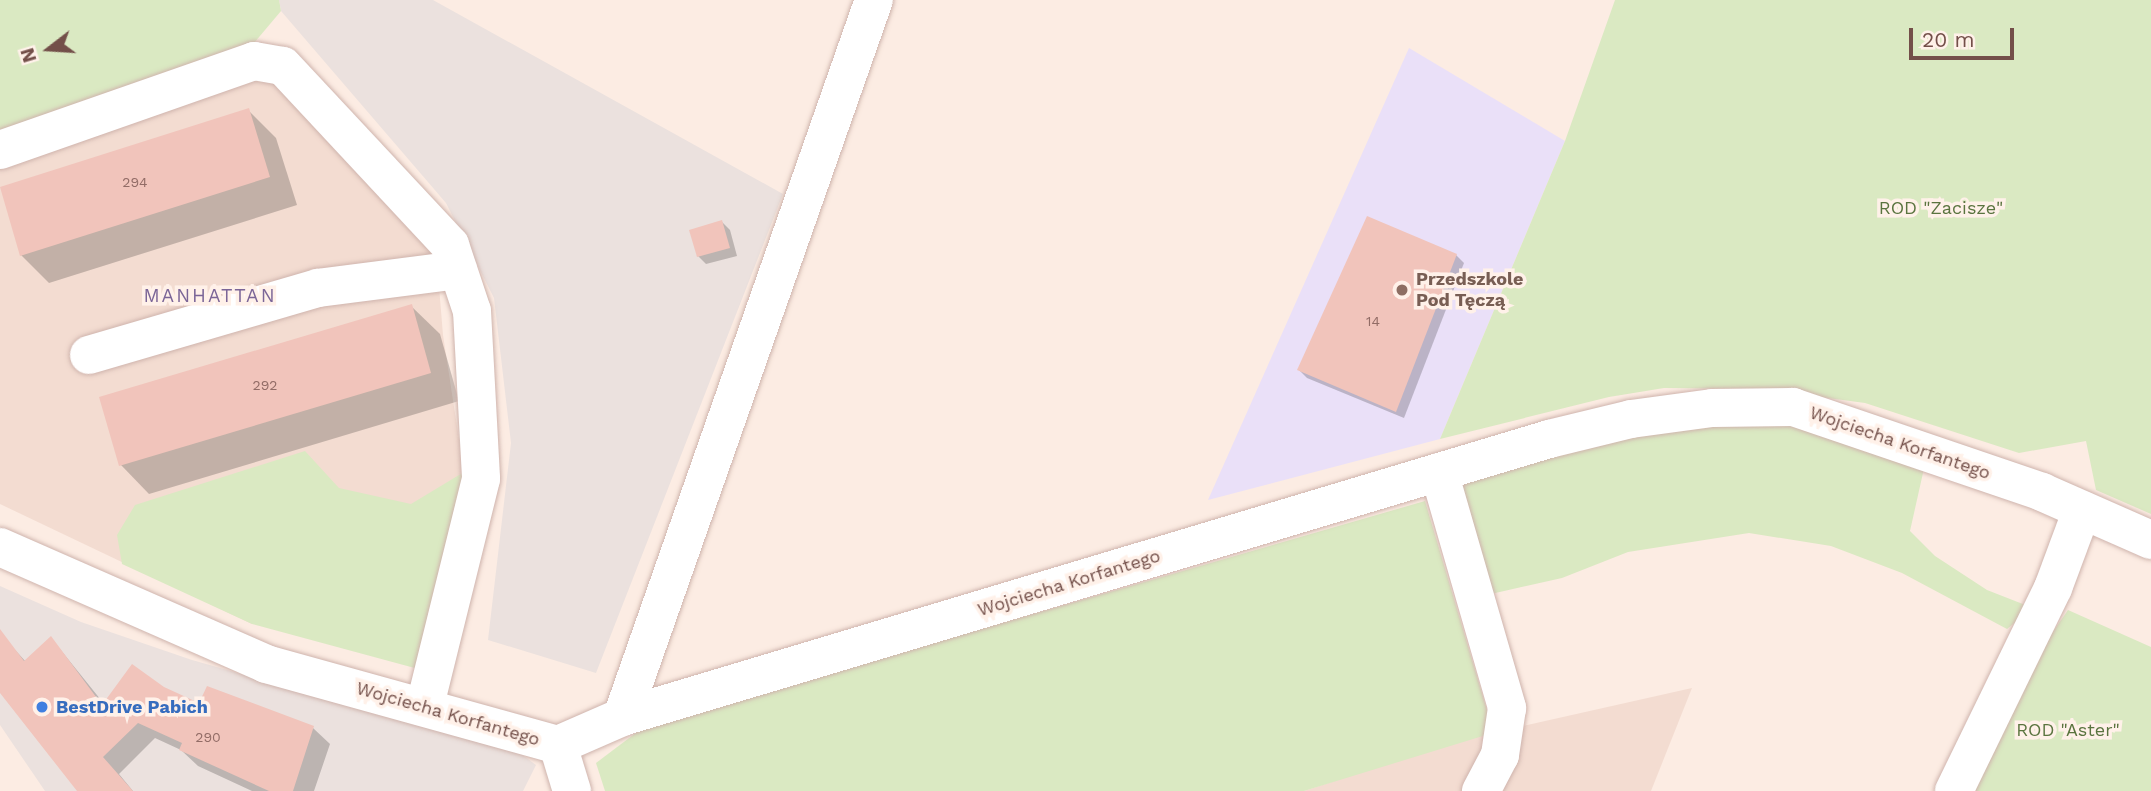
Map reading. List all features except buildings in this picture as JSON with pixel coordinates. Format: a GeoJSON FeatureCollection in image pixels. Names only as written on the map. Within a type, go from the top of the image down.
{"type":"FeatureCollection","features":[{"type":"Feature","properties":{"kind":"street"},"geometry":{"type":"LineString","coordinates":[[622,717],[874,0]]}},
{"type":"Feature","properties":{"kind":"street"},"geometry":{"type":"LineString","coordinates":[[0,150],[254,61],[283,66],[450,245],[472,311],[481,479],[425,706]]}},
{"type":"Feature","properties":{"kind":"street"},"geometry":{"type":"LineString","coordinates":[[89,355],[318,288],[458,270]]}},
{"type":"Feature","properties":{"kind":"street","name":"Wojciecha Korfantego"},"geometry":{"type":"LineString","coordinates":[[0,547],[265,664],[425,706],[558,746],[622,717],[1439,472],[1631,419],[1712,408],[1793,407],[1878,432],[2082,510],[2151,540]]}},
{"type":"Feature","properties":{"kind":"street"},"geometry":{"type":"LineString","coordinates":[[1439,472],[1507,708],[1500,755],[1481,791]]}},
{"type":"Feature","properties":{"kind":"street"},"geometry":{"type":"LineString","coordinates":[[1954,791],[2053,588],[2082,510]]}},
{"type":"Feature","properties":{"kind":"street"},"geometry":{"type":"LineString","coordinates":[[558,746],[572,791]]}},
{"type":"Feature","properties":{"kind":"shaded area"},"geometry":{"type":"Polygon","coordinates":[[[279,0],[433,0],[783,194],[596,673],[488,640],[511,443],[494,298],[446,203],[281,11],[279,0]]]}},
{"type":"Feature","properties":{"kind":"shaded area","name":"Przedszkole Pod Tęczą"},"geometry":{"type":"Polygon","coordinates":[[[1409,48],[1565,141],[1440,439],[1208,500],[1409,48]]]}},
{"type":"Feature","properties":{"kind":"shaded area"},"geometry":{"type":"Polygon","coordinates":[[[249,49],[436,250],[443,335],[464,472],[252,624],[0,504],[0,135],[249,49]]]}},
{"type":"Feature","properties":{"kind":"shaded area"},"geometry":{"type":"Polygon","coordinates":[[[0,586],[81,622],[192,660],[521,754],[536,765],[523,791],[45,791],[0,725],[0,586]]]}},
{"type":"Feature","properties":{"kind":"shaded area"},"geometry":{"type":"Polygon","coordinates":[[[1692,688],[1651,791],[1304,791],[1456,741],[1692,688]]]}},
{"type":"Feature","properties":{"kind":"green space"},"geometry":{"type":"Polygon","coordinates":[[[0,0],[279,0],[281,11],[249,49],[0,135],[0,0]]]}},
{"type":"Feature","properties":{"kind":"green space","name":"ROD \"Zacisze\""},"geometry":{"type":"Polygon","coordinates":[[[1615,0],[2151,0],[2151,514],[2096,490],[2086,441],[2019,453],[1865,403],[1762,389],[1664,388],[1609,397],[1440,439],[1565,141],[1615,0]]]}},
{"type":"Feature","properties":{"kind":"green space"},"geometry":{"type":"Polygon","coordinates":[[[1777,419],[1925,464],[1910,531],[1935,556],[1987,590],[2033,608],[2007,629],[1902,573],[1831,546],[1749,533],[1628,552],[1562,578],[1491,594],[1459,482],[1630,436],[1777,419]]]}},
{"type":"Feature","properties":{"kind":"green space"},"geometry":{"type":"Polygon","coordinates":[[[305,451],[339,488],[411,504],[464,472],[422,670],[252,624],[122,564],[117,535],[135,505],[305,451]]]}},
{"type":"Feature","properties":{"kind":"green space"},"geometry":{"type":"Polygon","coordinates":[[[1425,501],[1489,717],[1486,735],[1304,791],[605,791],[596,763],[645,726],[1425,501]]]}},
{"type":"Feature","properties":{"kind":"green space","name":"ROD \"Aster\""},"geometry":{"type":"Polygon","coordinates":[[[2068,610],[2151,647],[2151,791],[1968,791],[2039,652],[2068,610]]]}},
{"type":"Feature","properties":{"kind":"place","name":"Przedszkole Pod Tęczą"},"geometry":{"type":"Point","coordinates":[1402,290]}},
{"type":"Feature","properties":{"kind":"place","name":"BestDrive Pabich"},"geometry":{"type":"Point","coordinates":[42,707]}},
{"type":"Feature","properties":{"kind":"district","name":"MANHATTAN"},"geometry":{"type":"Point","coordinates":[210,296]}}]}
